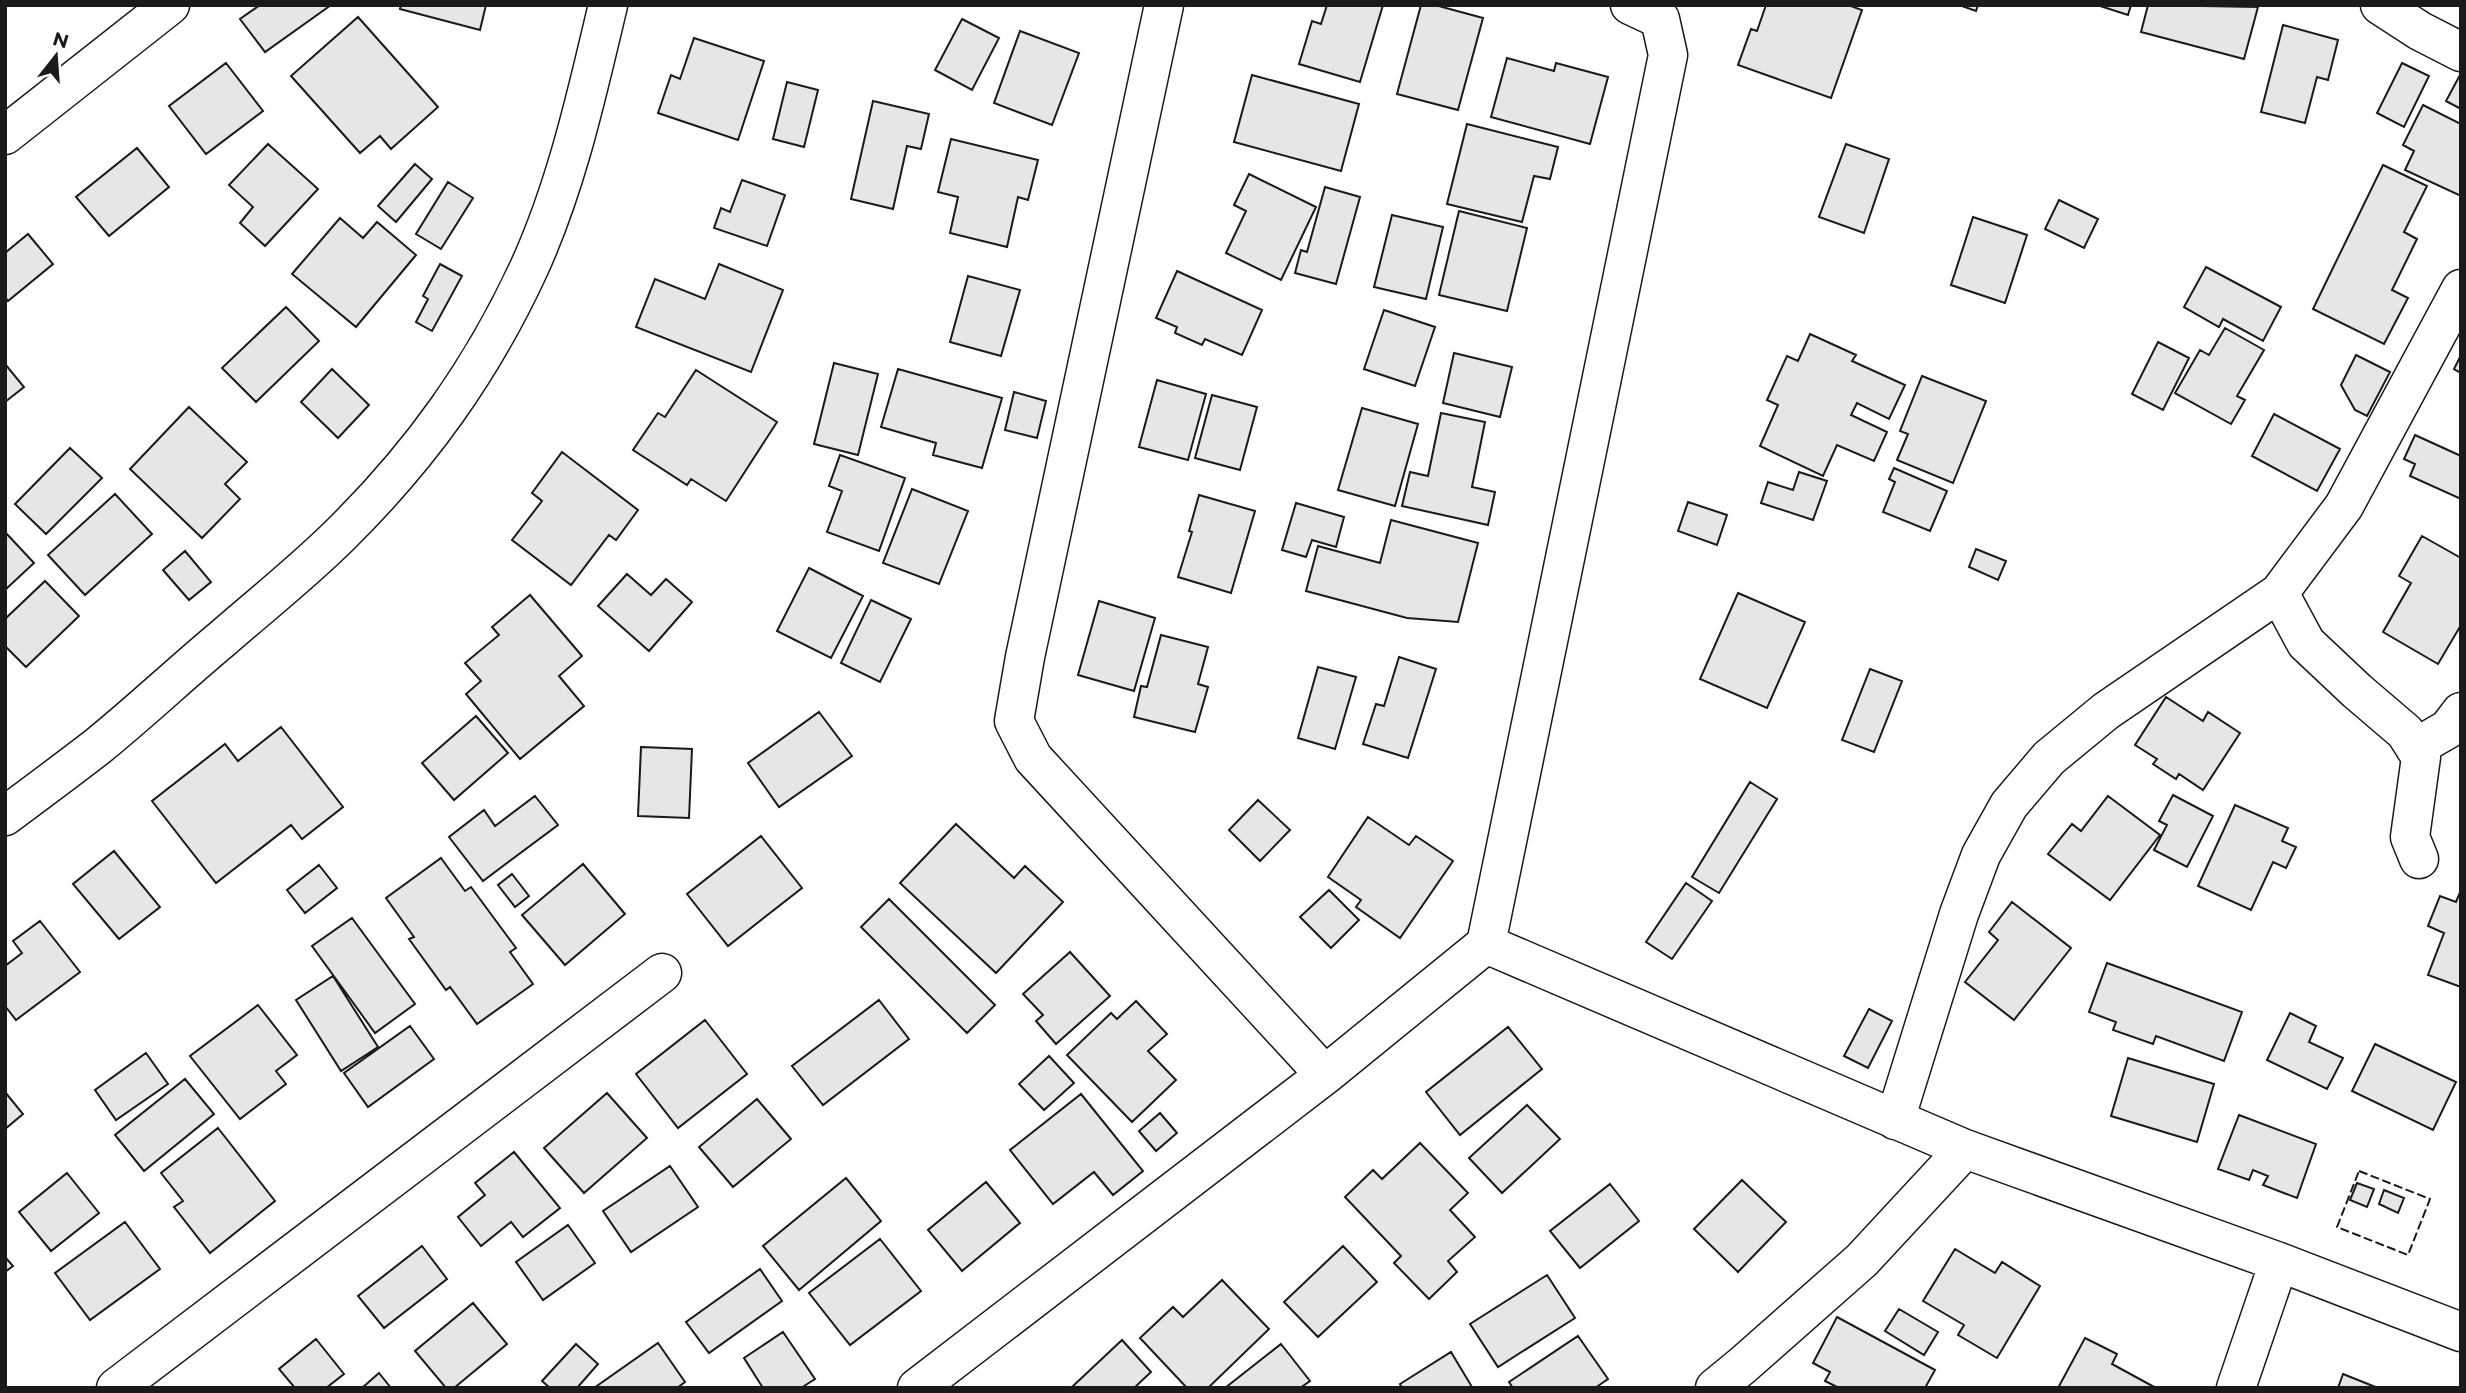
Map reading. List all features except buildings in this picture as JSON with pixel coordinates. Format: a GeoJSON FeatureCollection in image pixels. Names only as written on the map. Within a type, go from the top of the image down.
{"type":"FeatureCollection","features":[{"type":"Feature","properties":{"kind":"street"},"geometry":{"type":"LineString","coordinates":[[5,135],[170,5]]}},
{"type":"Feature","properties":{"kind":"street"},"geometry":{"type":"LineString","coordinates":[[5,816],[99,745],[340,536],[382,492],[461,393],[493,339],[530,266],[556,197],[583,108],[608,5]]}},
{"type":"Feature","properties":{"kind":"street"},"geometry":{"type":"LineString","coordinates":[[1164,5],[1025,657],[1014,721],[1034,758],[1325,1075]]}},
{"type":"Feature","properties":{"kind":"street"},"geometry":{"type":"LineString","coordinates":[[2380,5],[2420,31],[2461,52]]}},
{"type":"Feature","properties":{"kind":"street"},"geometry":{"type":"LineString","coordinates":[[917,1388],[1325,1075],[1486,944],[1668,55],[1653,10]]}},
{"type":"Feature","properties":{"kind":"street"},"geometry":{"type":"LineString","coordinates":[[1895,1120],[1959,914],[1981,855],[2009,805],[2049,758],[2106,711],[2278,593],[2344,506],[2461,289]]}},
{"type":"Feature","properties":{"kind":"street"},"geometry":{"type":"LineString","coordinates":[[2278,593],[2306,643],[2405,732],[2421,757],[2410,837],[2419,859]]}},
{"type":"Feature","properties":{"kind":"street"},"geometry":{"type":"LineString","coordinates":[[2415,748],[2448,730],[2461,712]]}},
{"type":"Feature","properties":{"kind":"street"},"geometry":{"type":"LineString","coordinates":[[1486,944],[1965,1149],[2279,1262],[2461,1332]]}},
{"type":"Feature","properties":{"kind":"street"},"geometry":{"type":"LineString","coordinates":[[116,1388],[662,973]]}},
{"type":"Feature","properties":{"kind":"street"},"geometry":{"type":"LineString","coordinates":[[1715,1388],[1862,1260],[1965,1149]]}},
{"type":"Feature","properties":{"kind":"street"},"geometry":{"type":"LineString","coordinates":[[2235,1388],[2279,1262]]}},
{"type":"Feature","properties":{"kind":"fence"},"geometry":{"type":"LineString","coordinates":[[2359,1171],[2430,1199],[2408,1255],[2337,1227],[2359,1171]]}}]}
